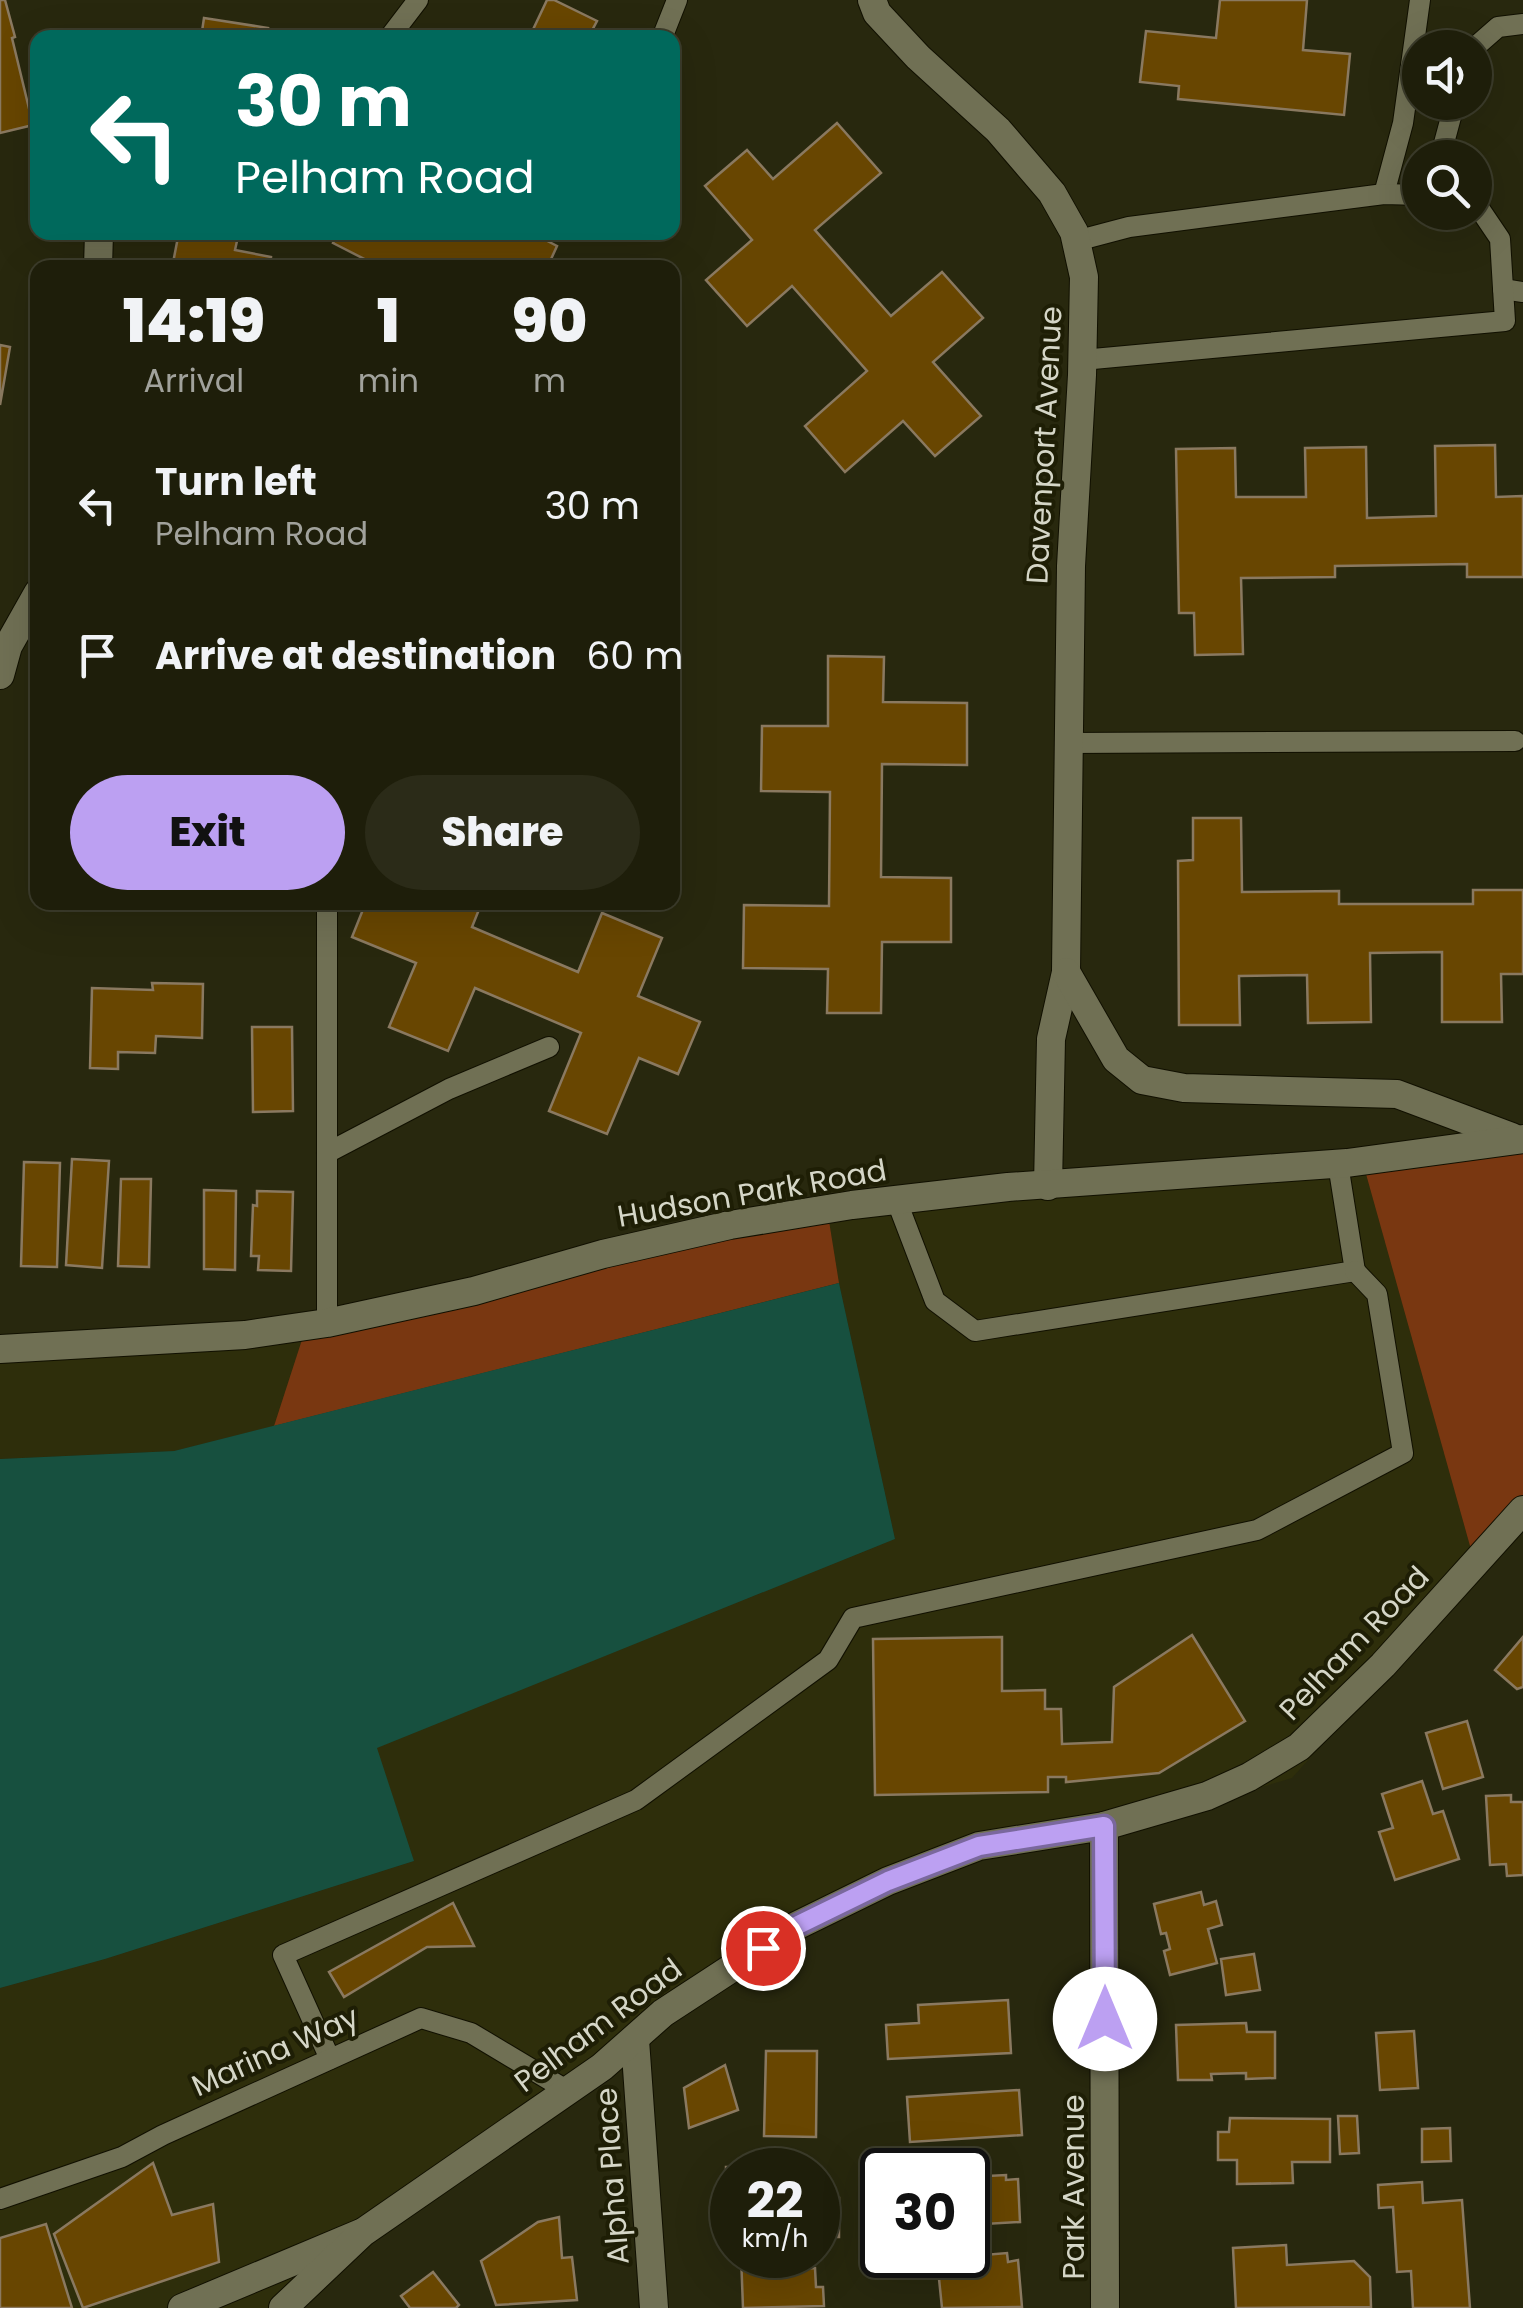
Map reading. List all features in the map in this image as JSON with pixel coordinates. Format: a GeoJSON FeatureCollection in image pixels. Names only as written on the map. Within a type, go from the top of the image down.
{"type":"FeatureCollection","features":[{"type":"Feature","properties":{"kind":"street","name":"Davenport Avenue"},"geometry":{"type":"LineString","coordinates":[[872,0],[877,13],[918,57],[998,130],[1052,193],[1074,232],[1084,276],[1070,566],[1066,972],[1051,1039],[1048,1186]]}},
{"type":"Feature","properties":{"kind":"street"},"geometry":{"type":"LineString","coordinates":[[0,675],[4,646],[30,606]]}},
{"type":"Feature","properties":{"kind":"street"},"geometry":{"type":"LineString","coordinates":[[1066,972],[1116,1059],[1142,1080],[1184,1088],[1397,1094],[1520,1139]]}},
{"type":"Feature","properties":{"kind":"street","name":"Hudson Park Road"},"geometry":{"type":"LineString","coordinates":[[0,1349],[245,1335],[327,1323],[474,1291],[604,1254],[730,1225],[896,1199],[1338,1164],[1520,1139]]}},
{"type":"Feature","properties":{"kind":"street","name":"Pelham Road"},"geometry":{"type":"LineString","coordinates":[[283,2308],[362,2233],[568,2091],[664,2013],[796,1926],[888,1881],[979,1846],[1104,1826],[1208,1796],[1299,1747],[1383,1664],[1523,1510]]}},
{"type":"Feature","properties":{"kind":"street","name":"Park Avenue"},"geometry":{"type":"LineString","coordinates":[[1104,1826],[1105,2308]]}},
{"type":"Feature","properties":{"kind":"street","name":"Alpha Place"},"geometry":{"type":"LineString","coordinates":[[634,2040],[654,2308]]}},
{"type":"Feature","properties":{"kind":"street"},"geometry":{"type":"LineString","coordinates":[[182,2308],[362,2233]]}},
{"type":"Feature","properties":{"kind":"lane"},"geometry":{"type":"LineString","coordinates":[[395,30],[418,0]]}},
{"type":"Feature","properties":{"kind":"lane"},"geometry":{"type":"LineString","coordinates":[[665,30],[677,0]]}},
{"type":"Feature","properties":{"kind":"lane"},"geometry":{"type":"LineString","coordinates":[[1384,194],[1402,123],[1420,0]]}},
{"type":"Feature","properties":{"kind":"lane"},"geometry":{"type":"LineString","coordinates":[[1492,32],[1498,27],[1523,24]]}},
{"type":"Feature","properties":{"kind":"lane"},"geometry":{"type":"LineString","coordinates":[[1076,240],[1129,227],[1402,194]]}},
{"type":"Feature","properties":{"kind":"lane"},"geometry":{"type":"LineString","coordinates":[[1082,360],[1505,321],[1513,290],[1500,239],[1492,227]]}},
{"type":"Feature","properties":{"kind":"lane"},"geometry":{"type":"LineString","coordinates":[[1067,743],[1515,741]]}},
{"type":"Feature","properties":{"kind":"lane"},"geometry":{"type":"LineString","coordinates":[[327,1323],[328,910]]}},
{"type":"Feature","properties":{"kind":"lane"},"geometry":{"type":"LineString","coordinates":[[327,1153],[449,1089],[549,1047]]}},
{"type":"Feature","properties":{"kind":"lane"},"geometry":{"type":"LineString","coordinates":[[330,2059],[283,1955],[636,1800],[828,1660],[852,1618],[1258,1530],[1403,1453],[1377,1294],[1356,1271],[1338,1164]]}},
{"type":"Feature","properties":{"kind":"lane"},"geometry":{"type":"LineString","coordinates":[[896,1199],[935,1301],[975,1332],[1356,1271]]}},
{"type":"Feature","properties":{"kind":"lane","name":"Marina Way"},"geometry":{"type":"LineString","coordinates":[[0,2199],[122,2157],[421,2018],[471,2033],[568,2091]]}},
{"type":"Feature","properties":{"kind":"shaded area"},"geometry":{"type":"Polygon","coordinates":[[[1523,1131],[1523,1520],[1477,1571],[1359,1149],[1523,1131]]]}},
{"type":"Feature","properties":{"kind":"shaded area"},"geometry":{"type":"Polygon","coordinates":[[[1359,1149],[1477,1571],[1292,1778],[1089,1838],[986,1853],[829,1922],[666,2023],[370,2242],[302,2308],[0,2308],[0,1988],[105,1959],[414,1861],[376,1748],[895,1539],[839,1283],[826,1202],[1359,1149]]]}},
{"type":"Feature","properties":{"kind":"shaded area"},"geometry":{"type":"Polygon","coordinates":[[[826,1202],[839,1283],[274,1426],[309,1318],[826,1202]]]}},
{"type":"Feature","properties":{"kind":"shaded area"},"geometry":{"type":"Polygon","coordinates":[[[839,1283],[895,1539],[377,1748],[414,1861],[105,1959],[0,1988],[0,1459],[174,1451],[839,1283]]]}},
{"type":"Feature","properties":{"kind":"shaded area"},"geometry":{"type":"Polygon","coordinates":[[[309,1318],[274,1426],[174,1451],[0,1459],[0,1348],[309,1318]]]}},
{"type":"Feature","properties":{"kind":"building"},"geometry":{"type":"Polygon","coordinates":[[[0,0],[5,0],[30,126],[0,133],[0,0]]]}},
{"type":"Feature","properties":{"kind":"building"},"geometry":{"type":"Polygon","coordinates":[[[547,0],[597,21],[592,30],[533,30],[547,0]]]}},
{"type":"Feature","properties":{"kind":"building"},"geometry":{"type":"Polygon","coordinates":[[[1220,0],[1307,0],[1303,50],[1350,54],[1344,115],[1178,99],[1179,86],[1140,82],[1146,31],[1216,38],[1220,0]]]}},
{"type":"Feature","properties":{"kind":"building"},"geometry":{"type":"Polygon","coordinates":[[[204,18],[268,28],[268,30],[202,30],[204,18]]]}},
{"type":"Feature","properties":{"kind":"building"},"geometry":{"type":"Polygon","coordinates":[[[837,123],[881,173],[815,230],[891,316],[942,272],[983,318],[933,362],[981,416],[935,456],[903,421],[845,472],[805,426],[867,371],[792,286],[747,326],[706,280],[752,240],[705,186],[747,150],[773,179],[837,123]]]}},
{"type":"Feature","properties":{"kind":"building"},"geometry":{"type":"Polygon","coordinates":[[[177,240],[237,240],[235,250],[271,257],[271,260],[174,260],[177,240]]]}},
{"type":"Feature","properties":{"kind":"building"},"geometry":{"type":"Polygon","coordinates":[[[545,240],[557,246],[551,260],[366,260],[333,243],[545,240]]]}},
{"type":"Feature","properties":{"kind":"building"},"geometry":{"type":"Polygon","coordinates":[[[0,345],[10,347],[0,405],[0,345]]]}},
{"type":"Feature","properties":{"kind":"building"},"geometry":{"type":"Polygon","coordinates":[[[1495,445],[1496,497],[1523,496],[1523,577],[1467,577],[1467,564],[1335,566],[1335,577],[1241,578],[1243,654],[1195,655],[1194,613],[1179,613],[1176,449],[1235,448],[1236,497],[1306,497],[1305,448],[1366,447],[1367,518],[1436,516],[1435,446],[1495,445]]]}},
{"type":"Feature","properties":{"kind":"building"},"geometry":{"type":"Polygon","coordinates":[[[828,656],[884,657],[883,702],[967,703],[967,765],[882,764],[881,877],[951,878],[951,942],[882,942],[881,1013],[827,1013],[828,969],[743,968],[744,905],[829,906],[830,792],[761,791],[762,726],[828,726],[828,656]]]}},
{"type":"Feature","properties":{"kind":"building"},"geometry":{"type":"Polygon","coordinates":[[[1193,818],[1241,818],[1242,892],[1339,891],[1339,904],[1473,904],[1473,890],[1523,890],[1523,974],[1501,974],[1502,1022],[1442,1022],[1442,952],[1370,953],[1371,1022],[1308,1023],[1307,975],[1239,976],[1240,1025],[1179,1025],[1178,861],[1193,860],[1193,818]]]}},
{"type":"Feature","properties":{"kind":"building"},"geometry":{"type":"Polygon","coordinates":[[[363,910],[479,910],[472,927],[578,972],[602,913],[662,938],[638,996],[700,1022],[678,1074],[639,1058],[607,1134],[549,1111],[581,1033],[475,988],[448,1051],[389,1027],[416,963],[352,937],[363,910]]]}},
{"type":"Feature","properties":{"kind":"building"},"geometry":{"type":"Polygon","coordinates":[[[152,983],[203,984],[202,1038],[156,1036],[155,1053],[118,1052],[118,1069],[90,1068],[92,988],[153,990],[152,983]]]}},
{"type":"Feature","properties":{"kind":"building"},"geometry":{"type":"Polygon","coordinates":[[[252,1027],[292,1027],[293,1111],[253,1112],[252,1027]]]}},
{"type":"Feature","properties":{"kind":"building"},"geometry":{"type":"Polygon","coordinates":[[[72,1159],[109,1161],[102,1268],[66,1265],[72,1159]]]}},
{"type":"Feature","properties":{"kind":"building"},"geometry":{"type":"Polygon","coordinates":[[[24,1162],[60,1163],[57,1267],[21,1266],[24,1162]]]}},
{"type":"Feature","properties":{"kind":"building"},"geometry":{"type":"Polygon","coordinates":[[[121,1179],[151,1179],[149,1267],[118,1266],[121,1179]]]}},
{"type":"Feature","properties":{"kind":"building"},"geometry":{"type":"Polygon","coordinates":[[[204,1190],[236,1191],[235,1270],[204,1269],[204,1190]]]}},
{"type":"Feature","properties":{"kind":"building"},"geometry":{"type":"Polygon","coordinates":[[[257,1191],[293,1192],[291,1271],[258,1270],[259,1256],[251,1256],[257,1191]]]}},
{"type":"Feature","properties":{"kind":"building"},"geometry":{"type":"Polygon","coordinates":[[[1192,1635],[1245,1721],[1159,1773],[1066,1782],[1066,1777],[1048,1777],[1048,1792],[875,1795],[873,1639],[1002,1637],[1002,1691],[1045,1690],[1045,1709],[1061,1709],[1062,1744],[1112,1742],[1114,1687],[1192,1635]]]}},
{"type":"Feature","properties":{"kind":"building"},"geometry":{"type":"Polygon","coordinates":[[[1523,1637],[1523,1687],[1517,1689],[1495,1670],[1523,1637]]]}},
{"type":"Feature","properties":{"kind":"building"},"geometry":{"type":"Polygon","coordinates":[[[1467,1721],[1483,1777],[1443,1789],[1426,1733],[1467,1721]]]}},
{"type":"Feature","properties":{"kind":"building"},"geometry":{"type":"Polygon","coordinates":[[[1422,1781],[1433,1814],[1443,1811],[1459,1859],[1395,1880],[1379,1832],[1393,1828],[1382,1794],[1422,1781]]]}},
{"type":"Feature","properties":{"kind":"building"},"geometry":{"type":"Polygon","coordinates":[[[1511,1795],[1511,1802],[1523,1802],[1523,1875],[1507,1876],[1506,1864],[1490,1865],[1486,1796],[1511,1795]]]}},
{"type":"Feature","properties":{"kind":"building"},"geometry":{"type":"Polygon","coordinates":[[[1201,1892],[1204,1905],[1216,1901],[1222,1925],[1208,1929],[1217,1963],[1170,1975],[1164,1951],[1170,1949],[1166,1933],[1161,1934],[1154,1904],[1201,1892]]]}},
{"type":"Feature","properties":{"kind":"building"},"geometry":{"type":"Polygon","coordinates":[[[453,1903],[474,1946],[427,1947],[344,1997],[329,1972],[453,1903]]]}},
{"type":"Feature","properties":{"kind":"building"},"geometry":{"type":"Polygon","coordinates":[[[1254,1954],[1260,1990],[1226,1995],[1221,1959],[1254,1954]]]}},
{"type":"Feature","properties":{"kind":"building"},"geometry":{"type":"Polygon","coordinates":[[[1008,2000],[1011,2053],[888,2059],[886,2025],[919,2023],[918,2005],[1008,2000]]]}},
{"type":"Feature","properties":{"kind":"building"},"geometry":{"type":"Polygon","coordinates":[[[1246,2023],[1247,2032],[1275,2032],[1275,2078],[1246,2079],[1246,2073],[1211,2074],[1212,2080],[1178,2080],[1176,2025],[1246,2023]]]}},
{"type":"Feature","properties":{"kind":"building"},"geometry":{"type":"Polygon","coordinates":[[[1414,2031],[1418,2088],[1380,2090],[1376,2033],[1414,2031]]]}},
{"type":"Feature","properties":{"kind":"building"},"geometry":{"type":"Polygon","coordinates":[[[766,2051],[817,2051],[816,2137],[764,2136],[766,2051]]]}},
{"type":"Feature","properties":{"kind":"building"},"geometry":{"type":"Polygon","coordinates":[[[725,2065],[738,2110],[689,2128],[684,2088],[725,2065]]]}},
{"type":"Feature","properties":{"kind":"building"},"geometry":{"type":"Polygon","coordinates":[[[1019,2090],[1022,2135],[910,2142],[907,2097],[1019,2090]]]}},
{"type":"Feature","properties":{"kind":"building"},"geometry":{"type":"Polygon","coordinates":[[[1338,2116],[1357,2116],[1359,2153],[1340,2154],[1338,2116]]]}},
{"type":"Feature","properties":{"kind":"building"},"geometry":{"type":"Polygon","coordinates":[[[1230,2118],[1330,2119],[1330,2162],[1292,2162],[1293,2183],[1237,2184],[1237,2160],[1218,2160],[1218,2132],[1229,2132],[1230,2118]]]}},
{"type":"Feature","properties":{"kind":"building"},"geometry":{"type":"Polygon","coordinates":[[[1450,2128],[1451,2161],[1422,2162],[1422,2129],[1450,2128]]]}},
{"type":"Feature","properties":{"kind":"building"},"geometry":{"type":"Polygon","coordinates":[[[153,2163],[172,2215],[213,2204],[219,2262],[83,2308],[54,2234],[153,2163]]]}},
{"type":"Feature","properties":{"kind":"building"},"geometry":{"type":"Polygon","coordinates":[[[990,2176],[1018,2179],[1020,2222],[990,2224],[990,2176]]]}},
{"type":"Feature","properties":{"kind":"building"},"geometry":{"type":"Polygon","coordinates":[[[1422,2182],[1423,2203],[1462,2200],[1470,2308],[1413,2308],[1411,2271],[1397,2272],[1393,2207],[1379,2208],[1378,2185],[1422,2182]]]}},
{"type":"Feature","properties":{"kind":"building"},"geometry":{"type":"Polygon","coordinates":[[[559,2217],[562,2258],[572,2257],[577,2300],[496,2305],[481,2261],[538,2222],[559,2217]]]}},
{"type":"Feature","properties":{"kind":"building"},"geometry":{"type":"Polygon","coordinates":[[[46,2224],[72,2308],[0,2308],[0,2238],[46,2224]]]}},
{"type":"Feature","properties":{"kind":"building"},"geometry":{"type":"Polygon","coordinates":[[[1286,2245],[1287,2265],[1354,2261],[1370,2277],[1371,2307],[1236,2308],[1233,2248],[1286,2245]]]}},
{"type":"Feature","properties":{"kind":"building"},"geometry":{"type":"Polygon","coordinates":[[[1007,2253],[1008,2262],[1018,2260],[1022,2307],[942,2308],[939,2278],[990,2278],[990,2254],[1007,2253]]]}},
{"type":"Feature","properties":{"kind":"building"},"geometry":{"type":"Polygon","coordinates":[[[433,2272],[459,2305],[410,2308],[401,2296],[433,2272]]]}},
{"type":"Feature","properties":{"kind":"building"},"geometry":{"type":"Polygon","coordinates":[[[742,2278],[816,2278],[816,2287],[823,2287],[824,2306],[743,2308],[742,2278]]]}},
{"type":"Feature","properties":{"kind":"route"},"geometry":{"type":"LineString","coordinates":[[763,1948],[796,1926],[888,1881],[979,1846],[1104,1826],[1105,2019]]}}]}
